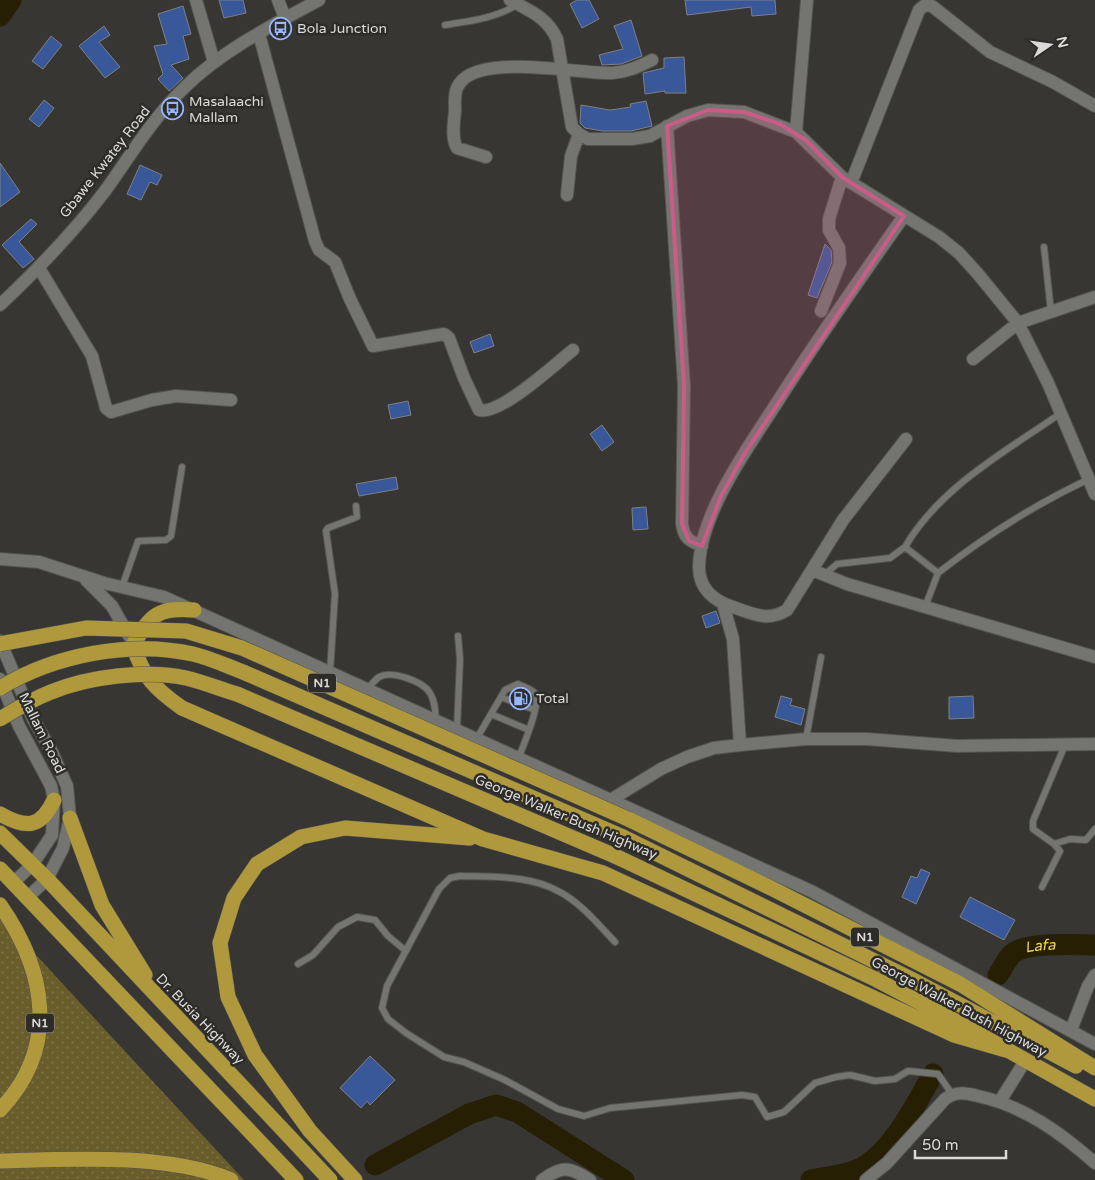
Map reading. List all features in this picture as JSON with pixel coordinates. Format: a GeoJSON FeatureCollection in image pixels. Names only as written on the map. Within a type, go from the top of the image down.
{"type":"FeatureCollection","features":[{"type":"Feature","properties":{"kind":"highway"},"geometry":{"type":"LineString","coordinates":[[194,610],[174,608],[159,612],[141,631],[133,645],[140,667],[161,694],[182,708],[483,839],[604,873],[954,1035],[1006,1050]]}},
{"type":"Feature","properties":{"kind":"highway","name":"N1"},"geometry":{"type":"LineString","coordinates":[[0,643],[86,628],[186,631],[242,648],[628,819],[772,888],[960,984],[1095,1068]]}},
{"type":"Feature","properties":{"kind":"highway","name":"George Walker Bush Highway"},"geometry":{"type":"LineString","coordinates":[[0,688],[22,675],[46,666],[113,651],[147,649],[193,654],[243,672],[622,837],[909,978],[1095,1076]]}},
{"type":"Feature","properties":{"kind":"highway","name":"George Walker Bush Highway"},"geometry":{"type":"LineString","coordinates":[[0,719],[51,691],[114,676],[185,678],[237,694],[615,856],[875,979],[1095,1100]]}},
{"type":"Feature","properties":{"kind":"highway"},"geometry":{"type":"LineString","coordinates":[[0,814],[15,823],[34,824],[46,816],[54,800]]}},
{"type":"Feature","properties":{"kind":"highway"},"geometry":{"type":"LineString","coordinates":[[70,818],[102,905],[162,1004]]}},
{"type":"Feature","properties":{"kind":"highway"},"geometry":{"type":"LineString","coordinates":[[355,1180],[310,1132],[256,1055],[228,997],[220,943],[234,898],[257,864],[301,837],[346,828],[483,839]]}},
{"type":"Feature","properties":{"kind":"highway","name":"Dr. Busia Highway"},"geometry":{"type":"LineString","coordinates":[[0,833],[47,879],[162,1004],[330,1180]]}},
{"type":"Feature","properties":{"kind":"highway"},"geometry":{"type":"LineString","coordinates":[[0,869],[296,1180]]}},
{"type":"Feature","properties":{"kind":"highway","name":"N1"},"geometry":{"type":"LineString","coordinates":[[0,905],[16,928],[35,974],[41,1004],[39,1036],[32,1062],[19,1088],[0,1110]]}},
{"type":"Feature","properties":{"kind":"highway"},"geometry":{"type":"LineString","coordinates":[[0,1161],[138,1161],[179,1166],[231,1180]]}},
{"type":"Feature","properties":{"kind":"street"},"geometry":{"type":"LineString","coordinates":[[196,0],[214,62]]}},
{"type":"Feature","properties":{"kind":"street"},"geometry":{"type":"LineString","coordinates":[[278,0],[285,18]]}},
{"type":"Feature","properties":{"kind":"street","name":"Gbawe Kwatey Road"},"geometry":{"type":"LineString","coordinates":[[0,305],[39,268],[103,193],[157,117],[185,86],[214,62],[285,18],[319,0]]}},
{"type":"Feature","properties":{"kind":"street"},"geometry":{"type":"LineString","coordinates":[[796,132],[807,0]]}},
{"type":"Feature","properties":{"kind":"street"},"geometry":{"type":"LineString","coordinates":[[514,2],[545,19],[557,38],[572,127],[579,134],[588,139],[632,140],[650,136],[687,116],[708,110],[744,112],[796,132],[846,180],[939,237],[958,253],[1018,322],[1061,413],[1095,494]]}},
{"type":"Feature","properties":{"kind":"street"},"geometry":{"type":"LineString","coordinates":[[821,311],[840,262],[839,248],[829,230],[829,219],[919,10],[925,2],[990,52],[1053,82],[1095,106]]}},
{"type":"Feature","properties":{"kind":"street"},"geometry":{"type":"LineString","coordinates":[[259,34],[315,241],[319,250],[335,262],[350,299],[373,346],[444,334],[449,338],[464,378],[479,410],[483,411],[494,409],[517,394],[573,350]]}},
{"type":"Feature","properties":{"kind":"street"},"geometry":{"type":"LineString","coordinates":[[486,157],[461,150],[455,145],[454,130],[457,88],[463,80],[472,75],[501,67],[562,68],[590,73],[611,73],[630,71],[652,60]]}},
{"type":"Feature","properties":{"kind":"street"},"geometry":{"type":"LineString","coordinates":[[667,126],[684,386],[682,524],[684,535],[689,541],[702,546]]}},
{"type":"Feature","properties":{"kind":"street"},"geometry":{"type":"LineString","coordinates":[[567,195],[571,156],[579,134]]}},
{"type":"Feature","properties":{"kind":"street"},"geometry":{"type":"LineString","coordinates":[[904,216],[831,320],[745,453],[721,496],[702,546],[699,568],[701,582],[709,594],[723,604],[765,618],[777,616],[786,610],[818,573],[843,520],[906,439]]}},
{"type":"Feature","properties":{"kind":"street"},"geometry":{"type":"LineString","coordinates":[[39,268],[92,356],[106,408],[111,412],[152,400],[176,396],[231,400]]}},
{"type":"Feature","properties":{"kind":"street"},"geometry":{"type":"LineString","coordinates":[[972,360],[1018,322],[1095,297]]}},
{"type":"Feature","properties":{"kind":"street"},"geometry":{"type":"LineString","coordinates":[[0,559],[39,562],[122,587],[164,597],[194,610],[811,891],[1095,1044]]}},
{"type":"Feature","properties":{"kind":"street"},"geometry":{"type":"LineString","coordinates":[[818,573],[1095,657]]}},
{"type":"Feature","properties":{"kind":"street"},"geometry":{"type":"LineString","coordinates":[[80,575],[112,606],[133,645]]}},
{"type":"Feature","properties":{"kind":"street"},"geometry":{"type":"LineString","coordinates":[[723,604],[732,639],[740,745]]}},
{"type":"Feature","properties":{"kind":"street"},"geometry":{"type":"LineString","coordinates":[[0,643],[33,719],[51,750],[67,786],[70,818],[64,848],[47,879],[28,897]]}},
{"type":"Feature","properties":{"kind":"street","name":"Mallam Road"},"geometry":{"type":"LineString","coordinates":[[0,679],[19,726],[51,786],[54,800]]}},
{"type":"Feature","properties":{"kind":"street"},"geometry":{"type":"LineString","coordinates":[[612,799],[687,757],[714,748],[740,745],[806,739],[867,739],[957,746],[1095,744]]}},
{"type":"Feature","properties":{"kind":"street"},"geometry":{"type":"LineString","coordinates":[[14,882],[32,865],[52,834],[54,800]]}},
{"type":"Feature","properties":{"kind":"street"},"geometry":{"type":"LineString","coordinates":[[1071,1030],[1088,986],[1095,975]]}},
{"type":"Feature","properties":{"kind":"street"},"geometry":{"type":"LineString","coordinates":[[1000,1101],[1025,1061]]}},
{"type":"Feature","properties":{"kind":"street"},"geometry":{"type":"LineString","coordinates":[[866,1180],[887,1163],[952,1094],[962,1093],[1000,1101],[1052,1128],[1095,1164]]}},
{"type":"Feature","properties":{"kind":"street"},"geometry":{"type":"LineString","coordinates":[[542,1180],[558,1170],[566,1168],[576,1171],[590,1180]]}},
{"type":"Feature","properties":{"kind":"lane"},"geometry":{"type":"LineString","coordinates":[[446,25],[504,12],[514,2]]}},
{"type":"Feature","properties":{"kind":"lane"},"geometry":{"type":"LineString","coordinates":[[1044,247],[1051,312]]}},
{"type":"Feature","properties":{"kind":"lane"},"geometry":{"type":"LineString","coordinates":[[818,573],[837,564],[890,558],[905,548],[917,526],[964,480],[1061,413]]}},
{"type":"Feature","properties":{"kind":"lane"},"geometry":{"type":"LineString","coordinates":[[122,587],[138,541],[166,540],[172,536],[182,467]]}},
{"type":"Feature","properties":{"kind":"lane"},"geometry":{"type":"LineString","coordinates":[[925,607],[938,573],[966,550],[1067,489],[1089,479]]}},
{"type":"Feature","properties":{"kind":"lane"},"geometry":{"type":"LineString","coordinates":[[330,672],[335,594],[326,531],[328,528],[357,517],[356,506]]}},
{"type":"Feature","properties":{"kind":"lane"},"geometry":{"type":"LineString","coordinates":[[905,548],[938,573]]}},
{"type":"Feature","properties":{"kind":"lane"},"geometry":{"type":"LineString","coordinates":[[457,729],[460,659],[458,636]]}},
{"type":"Feature","properties":{"kind":"lane"},"geometry":{"type":"LineString","coordinates":[[806,739],[821,657]]}},
{"type":"Feature","properties":{"kind":"lane"},"geometry":{"type":"LineString","coordinates":[[367,688],[379,677],[388,675],[412,680],[429,690],[434,702],[436,720]]}},
{"type":"Feature","properties":{"kind":"lane"},"geometry":{"type":"LineString","coordinates":[[477,738],[501,697],[511,686],[518,684],[535,694],[537,698],[535,710],[519,757]]}},
{"type":"Feature","properties":{"kind":"lane"},"geometry":{"type":"LineString","coordinates":[[501,697],[535,710]]}},
{"type":"Feature","properties":{"kind":"lane"},"geometry":{"type":"LineString","coordinates":[[491,714],[528,730]]}},
{"type":"Feature","properties":{"kind":"lane"},"geometry":{"type":"LineString","coordinates":[[1042,886],[1060,851],[1054,844],[1033,829],[1033,822],[1065,745]]}},
{"type":"Feature","properties":{"kind":"lane"},"geometry":{"type":"LineString","coordinates":[[1054,844],[1070,839],[1086,840],[1095,829]]}},
{"type":"Feature","properties":{"kind":"lane"},"geometry":{"type":"LineString","coordinates":[[615,942],[589,914],[558,891],[527,880],[460,876],[450,878],[439,889],[387,986],[382,1008],[388,1019],[444,1057],[464,1062],[505,1080],[558,1109],[584,1116],[610,1108],[742,1095],[755,1097],[767,1117],[784,1112],[814,1083],[850,1075],[875,1081],[895,1079],[908,1071],[938,1074],[952,1094]]}},
{"type":"Feature","properties":{"kind":"lane"},"geometry":{"type":"LineString","coordinates":[[298,964],[314,955],[338,927],[357,917],[375,920],[388,936],[406,951]]}},
{"type":"Feature","properties":{"kind":"highlighted area"},"geometry":{"type":"Polygon","coordinates":[[[708,110],[744,112],[780,124],[807,141],[842,177],[904,216],[745,453],[721,496],[702,546],[689,541],[682,524],[684,386],[667,126],[708,110]]]}},
{"type":"Feature","properties":{"kind":"shaded area"},"geometry":{"type":"Polygon","coordinates":[[[0,916],[244,1180],[0,1180],[0,916]]]}},
{"type":"Feature","properties":{"kind":"building"},"geometry":{"type":"Polygon","coordinates":[[[219,0],[243,0],[246,13],[224,18],[219,0]]]}},
{"type":"Feature","properties":{"kind":"building"},"geometry":{"type":"Polygon","coordinates":[[[577,0],[589,0],[599,19],[582,28],[570,4],[577,0]]]}},
{"type":"Feature","properties":{"kind":"building"},"geometry":{"type":"Polygon","coordinates":[[[685,0],[775,0],[776,14],[752,16],[751,7],[687,15],[685,0]]]}},
{"type":"Feature","properties":{"kind":"building"},"geometry":{"type":"Polygon","coordinates":[[[183,6],[191,34],[183,36],[189,59],[171,65],[183,78],[169,91],[158,79],[163,74],[154,46],[167,44],[158,14],[183,6]]]}},
{"type":"Feature","properties":{"kind":"building"},"geometry":{"type":"Polygon","coordinates":[[[631,20],[642,56],[621,64],[602,65],[599,55],[623,49],[614,26],[631,20]]]}},
{"type":"Feature","properties":{"kind":"building"},"geometry":{"type":"Polygon","coordinates":[[[104,26],[110,35],[99,42],[120,67],[105,78],[79,46],[104,26]]]}},
{"type":"Feature","properties":{"kind":"building"},"geometry":{"type":"Polygon","coordinates":[[[51,36],[62,45],[43,69],[32,61],[51,36]]]}},
{"type":"Feature","properties":{"kind":"building"},"geometry":{"type":"Polygon","coordinates":[[[684,57],[686,93],[665,93],[665,91],[645,94],[643,73],[664,68],[664,58],[684,57]]]}},
{"type":"Feature","properties":{"kind":"building"},"geometry":{"type":"Polygon","coordinates":[[[44,100],[54,108],[39,127],[29,119],[44,100]]]}},
{"type":"Feature","properties":{"kind":"building"},"geometry":{"type":"Polygon","coordinates":[[[646,101],[652,126],[631,131],[603,131],[585,128],[580,123],[581,105],[610,110],[631,107],[630,104],[646,101]]]}},
{"type":"Feature","properties":{"kind":"building"},"geometry":{"type":"Polygon","coordinates":[[[0,163],[20,192],[0,207],[0,163]]]}},
{"type":"Feature","properties":{"kind":"building"},"geometry":{"type":"Polygon","coordinates":[[[140,165],[162,175],[157,185],[150,182],[141,200],[127,194],[140,165]]]}},
{"type":"Feature","properties":{"kind":"building"},"geometry":{"type":"Polygon","coordinates":[[[31,219],[37,224],[19,242],[34,259],[23,268],[2,245],[31,219]]]}},
{"type":"Feature","properties":{"kind":"building"},"geometry":{"type":"Polygon","coordinates":[[[825,244],[831,250],[832,262],[817,298],[808,295],[825,244]]]}},
{"type":"Feature","properties":{"kind":"building"},"geometry":{"type":"Polygon","coordinates":[[[490,334],[494,346],[474,353],[470,342],[490,334]]]}},
{"type":"Feature","properties":{"kind":"building"},"geometry":{"type":"Polygon","coordinates":[[[408,401],[411,415],[391,419],[388,405],[408,401]]]}},
{"type":"Feature","properties":{"kind":"building"},"geometry":{"type":"Polygon","coordinates":[[[602,425],[614,442],[602,451],[590,434],[602,425]]]}},
{"type":"Feature","properties":{"kind":"building"},"geometry":{"type":"Polygon","coordinates":[[[396,477],[398,489],[359,496],[356,484],[396,477]]]}},
{"type":"Feature","properties":{"kind":"building"},"geometry":{"type":"Polygon","coordinates":[[[646,507],[648,529],[633,530],[632,508],[646,507]]]}},
{"type":"Feature","properties":{"kind":"building"},"geometry":{"type":"Polygon","coordinates":[[[716,611],[720,623],[706,628],[702,616],[716,611]]]}},
{"type":"Feature","properties":{"kind":"building"},"geometry":{"type":"Polygon","coordinates":[[[781,696],[792,699],[790,705],[805,709],[801,725],[775,717],[781,696]]]}},
{"type":"Feature","properties":{"kind":"building"},"geometry":{"type":"Polygon","coordinates":[[[973,696],[974,718],[949,719],[949,697],[973,696]]]}},
{"type":"Feature","properties":{"kind":"building"},"geometry":{"type":"Polygon","coordinates":[[[921,869],[930,873],[916,904],[902,897],[911,876],[917,878],[921,869]]]}},
{"type":"Feature","properties":{"kind":"building"},"geometry":{"type":"Polygon","coordinates":[[[970,897],[1015,920],[1004,940],[960,917],[970,897]]]}},
{"type":"Feature","properties":{"kind":"building"},"geometry":{"type":"Polygon","coordinates":[[[370,1056],[395,1080],[370,1105],[367,1101],[361,1108],[340,1088],[370,1056]]]}},
{"type":"Feature","properties":{"kind":"waterway"},"geometry":{"type":"LineString","coordinates":[[0,16],[11,0]]}},
{"type":"Feature","properties":{"kind":"waterway","name":"Lafa"},"geometry":{"type":"LineString","coordinates":[[998,975],[1011,955],[1027,948],[1051,945],[1095,945]]}},
{"type":"Feature","properties":{"kind":"waterway"},"geometry":{"type":"LineString","coordinates":[[811,1180],[852,1172],[869,1163],[881,1153],[901,1128],[933,1074]]}},
{"type":"Feature","properties":{"kind":"waterway"},"geometry":{"type":"LineString","coordinates":[[375,1165],[469,1114],[496,1105],[517,1112],[624,1180]]}},
{"type":"Feature","properties":{"kind":"place","name":"Bola Junction"},"geometry":{"type":"Point","coordinates":[281,28]}},
{"type":"Feature","properties":{"kind":"place","name":"Masalaachi Mallam"},"geometry":{"type":"Point","coordinates":[173,109]}},
{"type":"Feature","properties":{"kind":"place","name":"Total"},"geometry":{"type":"Point","coordinates":[520,698]}}]}
